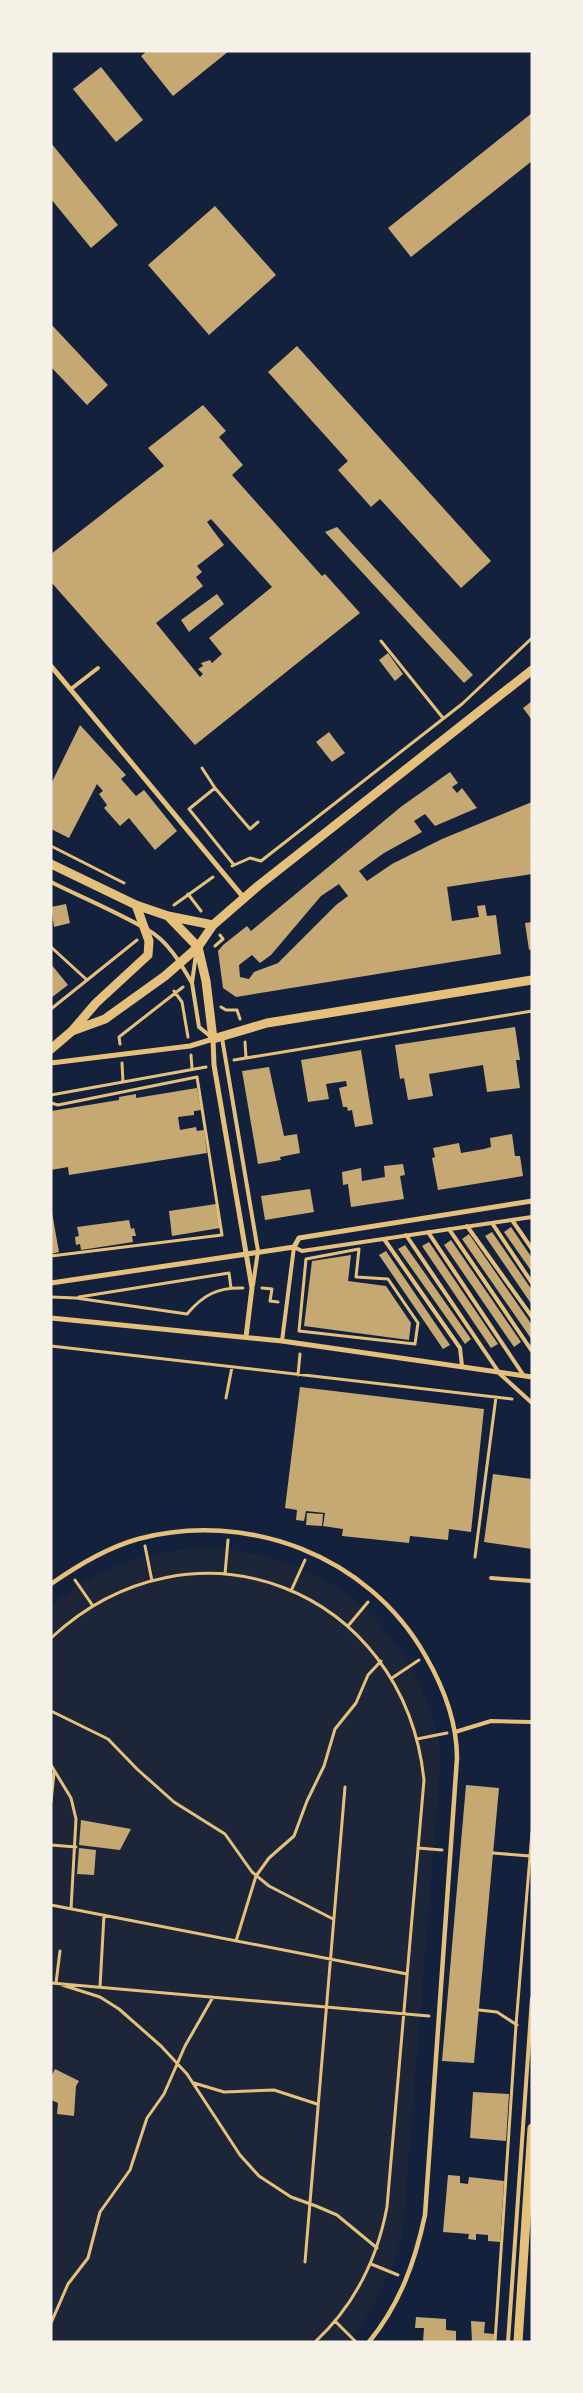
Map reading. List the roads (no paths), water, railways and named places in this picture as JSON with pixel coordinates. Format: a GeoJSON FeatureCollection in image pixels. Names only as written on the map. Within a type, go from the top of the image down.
{"type":"FeatureCollection","features":[{"type":"Feature","properties":{"kind":"street"},"geometry":{"type":"LineString","coordinates":[[51,666],[244,898]]}},
{"type":"Feature","properties":{"kind":"street"},"geometry":{"type":"LineString","coordinates":[[72,1031],[105,1019],[165,976],[198,947],[213,925],[244,898],[532,670]]}},
{"type":"Feature","properties":{"kind":"street"},"geometry":{"type":"LineString","coordinates":[[51,864],[136,905],[165,915],[213,925]]}},
{"type":"Feature","properties":{"kind":"street"},"geometry":{"type":"LineString","coordinates":[[51,1048],[72,1031],[96,1003],[148,955],[149,941],[136,905]]}},
{"type":"Feature","properties":{"kind":"street"},"geometry":{"type":"LineString","coordinates":[[165,915],[198,947],[218,1037],[214,1065],[252,1288],[246,1337]]}},
{"type":"Feature","properties":{"kind":"street"},"geometry":{"type":"LineString","coordinates":[[51,1063],[190,1046],[244,1028],[532,980]]}},
{"type":"Feature","properties":{"kind":"street"},"geometry":{"type":"LineString","coordinates":[[51,1283],[246,1252],[294,1247],[299,1238],[532,1201]]}},
{"type":"Feature","properties":{"kind":"street"},"geometry":{"type":"LineString","coordinates":[[51,1318],[282,1341],[462,1366],[500,1374],[532,1377]]}},
{"type":"Feature","properties":{"kind":"street"},"geometry":{"type":"LineString","coordinates":[[51,1584],[114,1548],[143,1538],[189,1530],[229,1531],[262,1536],[309,1551],[352,1575],[375,1594],[405,1626],[425,1656],[442,1689],[455,1732],[457,1758],[425,2215],[420,2241],[407,2278],[392,2310],[369,2342]]}},
{"type":"Feature","properties":{"kind":"street"},"geometry":{"type":"LineString","coordinates":[[518,2342],[532,2128]]}},
{"type":"Feature","properties":{"kind":"lane"},"geometry":{"type":"LineString","coordinates":[[71,690],[98,668]]}},
{"type":"Feature","properties":{"kind":"lane"},"geometry":{"type":"LineString","coordinates":[[51,882],[145,930],[166,946],[180,963],[192,983]]}},
{"type":"Feature","properties":{"kind":"lane"},"geometry":{"type":"LineString","coordinates":[[198,947],[192,983],[199,1027],[218,1037],[227,1062],[258,1251],[252,1288]]}},
{"type":"Feature","properties":{"kind":"lane"},"geometry":{"type":"LineString","coordinates":[[282,1341],[294,1247],[302,1251],[532,1218]]}},
{"type":"Feature","properties":{"kind":"lane"},"geometry":{"type":"LineString","coordinates":[[512,1220],[532,1249]]}},
{"type":"Feature","properties":{"kind":"lane"},"geometry":{"type":"LineString","coordinates":[[492,1223],[532,1283]]}},
{"type":"Feature","properties":{"kind":"lane"},"geometry":{"type":"LineString","coordinates":[[467,1226],[532,1317]]}},
{"type":"Feature","properties":{"kind":"lane"},"geometry":{"type":"LineString","coordinates":[[449,1229],[532,1351]]}},
{"type":"Feature","properties":{"kind":"lane"},"geometry":{"type":"LineString","coordinates":[[428,1232],[524,1376]]}},
{"type":"Feature","properties":{"kind":"lane"},"geometry":{"type":"LineString","coordinates":[[406,1235],[500,1374],[532,1403]]}},
{"type":"Feature","properties":{"kind":"lane"},"geometry":{"type":"LineString","coordinates":[[384,1239],[460,1348],[462,1366]]}},
{"type":"Feature","properties":{"kind":"lane"},"geometry":{"type":"LineString","coordinates":[[491,1578],[532,1581]]}},
{"type":"Feature","properties":{"kind":"lane"},"geometry":{"type":"LineString","coordinates":[[455,1732],[491,1720],[532,1722]]}},
{"type":"Feature","properties":{"kind":"lane"},"geometry":{"type":"LineString","coordinates":[[508,2342],[532,1998]]}}]}
